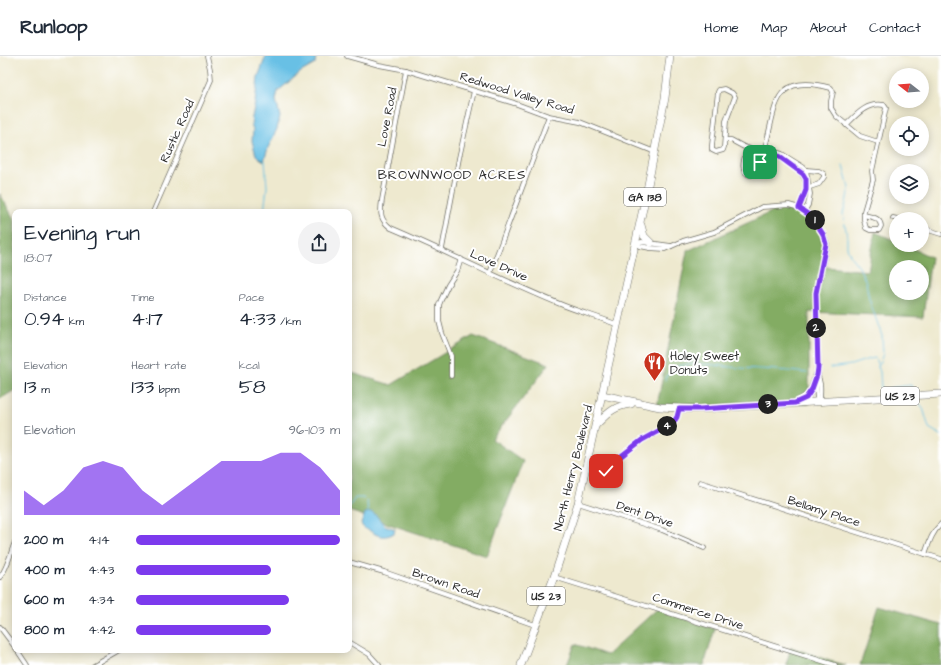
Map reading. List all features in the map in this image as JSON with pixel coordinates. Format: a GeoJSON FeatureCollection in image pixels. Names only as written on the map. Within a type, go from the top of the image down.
{"type":"FeatureCollection","features":[{"type":"Feature","properties":{"kind":"main road","name":"GA 138"},"geometry":{"type":"LineString","coordinates":[[602,395],[655,152],[665,98],[670,56]]}},
{"type":"Feature","properties":{"kind":"main road"},"geometry":{"type":"LineString","coordinates":[[640,223],[644,236],[651,243]]}},
{"type":"Feature","properties":{"kind":"main road"},"geometry":{"type":"LineString","coordinates":[[795,403],[806,398],[812,389],[817,375]]}},
{"type":"Feature","properties":{"kind":"main road","name":"North Henry Boulevard"},"geometry":{"type":"LineString","coordinates":[[522,665],[535,625],[554,577],[578,503],[602,395],[660,407],[700,409],[941,394]]}},
{"type":"Feature","properties":{"kind":"main road","name":"US 23"},"geometry":{"type":"LineString","coordinates":[[596,425],[614,408],[622,405],[637,403]]}},
{"type":"Feature","properties":{"kind":"street","name":"Rustic Road"},"geometry":{"type":"LineString","coordinates":[[154,209],[211,80],[207,56]]}},
{"type":"Feature","properties":{"kind":"street","name":"Redwood Valley Road"},"geometry":{"type":"LineString","coordinates":[[347,56],[379,65],[406,70],[514,103],[549,116],[580,122],[655,152]]}},
{"type":"Feature","properties":{"kind":"street","name":"Love Road"},"geometry":{"type":"LineString","coordinates":[[382,216],[382,200],[406,70]]}},
{"type":"Feature","properties":{"kind":"street"},"geometry":{"type":"LineString","coordinates":[[747,148],[743,163],[745,173],[751,175],[755,172],[764,153],[776,103],[783,92],[791,87],[804,85],[831,88],[833,92],[831,101],[833,112],[860,136],[878,142]]}},
{"type":"Feature","properties":{"kind":"street"},"geometry":{"type":"LineString","coordinates":[[724,89],[732,93],[735,97],[726,121],[726,140],[723,150],[716,152],[712,150],[718,92],[719,90],[724,89]]}},
{"type":"Feature","properties":{"kind":"street"},"geometry":{"type":"LineString","coordinates":[[442,249],[459,158],[474,91]]}},
{"type":"Feature","properties":{"kind":"street"},"geometry":{"type":"LineString","coordinates":[[846,124],[861,110],[868,106],[875,104],[884,105],[886,108],[872,171],[873,180],[864,215],[866,228],[870,230],[879,230],[881,222],[878,219],[864,215]]}},
{"type":"Feature","properties":{"kind":"street"},"geometry":{"type":"LineString","coordinates":[[490,272],[549,116]]}},
{"type":"Feature","properties":{"kind":"street"},"geometry":{"type":"LineString","coordinates":[[726,140],[731,140],[747,148],[764,153],[775,152],[782,154],[803,167],[806,170],[810,187],[809,200],[805,210]]}},
{"type":"Feature","properties":{"kind":"street"},"geometry":{"type":"LineString","coordinates":[[773,153],[803,174],[806,179],[806,190],[799,208]]}},
{"type":"Feature","properties":{"kind":"street"},"geometry":{"type":"LineString","coordinates":[[806,170],[819,171],[824,174],[821,182],[815,187],[810,187]]}},
{"type":"Feature","properties":{"kind":"street"},"geometry":{"type":"LineString","coordinates":[[636,243],[640,246],[665,249],[714,232],[762,207],[782,204],[805,210],[817,224],[823,234],[826,244],[816,293],[818,368],[816,392],[818,401]]}},
{"type":"Feature","properties":{"kind":"street","name":"Love Drive"},"geometry":{"type":"LineString","coordinates":[[382,216],[385,224],[391,228],[442,249],[560,304],[617,324]]}},
{"type":"Feature","properties":{"kind":"street"},"geometry":{"type":"LineString","coordinates":[[929,230],[941,234]]}},
{"type":"Feature","properties":{"kind":"street"},"geometry":{"type":"LineString","coordinates":[[636,243],[642,242],[671,246]]}},
{"type":"Feature","properties":{"kind":"street"},"geometry":{"type":"LineString","coordinates":[[451,376],[451,356],[442,334],[439,321],[439,305],[448,285],[457,271],[461,259]]}},
{"type":"Feature","properties":{"kind":"street"},"geometry":{"type":"LineString","coordinates":[[606,471],[616,460],[642,440],[673,423],[677,417],[679,409]]}},
{"type":"Feature","properties":{"kind":"street","name":"Bellamy Place"},"geometry":{"type":"LineString","coordinates":[[700,482],[941,559]]}},
{"type":"Feature","properties":{"kind":"street","name":"Dent Drive"},"geometry":{"type":"LineString","coordinates":[[578,503],[662,530],[704,548]]}},
{"type":"Feature","properties":{"kind":"street"},"geometry":{"type":"LineString","coordinates":[[926,554],[930,539],[936,528],[941,524]]}},
{"type":"Feature","properties":{"kind":"street"},"geometry":{"type":"LineString","coordinates":[[0,577],[5,570],[12,549]]}},
{"type":"Feature","properties":{"kind":"street","name":"Brown Road"},"geometry":{"type":"LineString","coordinates":[[352,563],[384,572],[535,625]]}},
{"type":"Feature","properties":{"kind":"street","name":"Commerce Drive"},"geometry":{"type":"LineString","coordinates":[[554,577],[835,665]]}},
{"type":"Feature","properties":{"kind":"street"},"geometry":{"type":"LineString","coordinates":[[0,627],[12,643]]}},
{"type":"Feature","properties":{"kind":"street"},"geometry":{"type":"LineString","coordinates":[[352,644],[369,654],[379,665]]}},
{"type":"Feature","properties":{"kind":"street"},"geometry":{"type":"LineString","coordinates":[[19,653],[27,665]]}},
{"type":"Feature","properties":{"kind":"street"},"geometry":{"type":"LineString","coordinates":[[93,665],[115,653]]}},
{"type":"Feature","properties":{"kind":"green space"},"geometry":{"type":"Polygon","coordinates":[[[0,194],[12,216],[12,392],[0,399],[0,194]]]}},
{"type":"Feature","properties":{"kind":"green space"},"geometry":{"type":"Polygon","coordinates":[[[784,206],[819,225],[826,267],[868,271],[875,232],[889,238],[889,252],[920,252],[931,257],[929,272],[929,260],[889,260],[889,300],[925,300],[923,317],[809,312],[809,404],[657,406],[687,251],[784,206]]]}},
{"type":"Feature","properties":{"kind":"green space"},"geometry":{"type":"Polygon","coordinates":[[[473,336],[549,364],[492,439],[523,461],[487,556],[352,512],[352,373],[391,385],[473,336]]]}},
{"type":"Feature","properties":{"kind":"green space"},"geometry":{"type":"Polygon","coordinates":[[[879,607],[941,625],[941,665],[860,665],[879,607]]]}},
{"type":"Feature","properties":{"kind":"green space"},"geometry":{"type":"Polygon","coordinates":[[[657,609],[715,629],[704,665],[567,665],[575,644],[607,655],[657,609]]]}},
{"type":"Feature","properties":{"kind":"green space"},"geometry":{"type":"Polygon","coordinates":[[[791,647],[830,661],[846,665],[786,665],[791,647]]]}},
{"type":"Feature","properties":{"kind":"water"},"geometry":{"type":"Polygon","coordinates":[[[266,56],[316,56],[315,64],[301,72],[278,91],[276,100],[280,117],[277,129],[264,161],[256,155],[252,141],[253,130],[251,125],[258,77],[266,56]]]}},
{"type":"Feature","properties":{"kind":"water"},"geometry":{"type":"Polygon","coordinates":[[[371,512],[376,515],[384,525],[395,529],[394,533],[388,536],[380,536],[363,527],[361,524],[365,513],[371,512]]]}},
{"type":"Feature","properties":{"kind":"waterway"},"geometry":{"type":"LineString","coordinates":[[264,209],[267,187],[265,160]]}},
{"type":"Feature","properties":{"kind":"waterway"},"geometry":{"type":"LineString","coordinates":[[843,166],[849,188],[843,214],[847,236],[847,247],[851,257],[859,267],[866,282],[869,299],[882,336],[883,354],[878,367]]}},
{"type":"Feature","properties":{"kind":"waterway"},"geometry":{"type":"LineString","coordinates":[[830,368],[851,365],[875,358],[880,372],[881,388]]}},
{"type":"Feature","properties":{"kind":"waterway"},"geometry":{"type":"LineString","coordinates":[[665,380],[672,368],[689,364],[706,364],[807,373]]}},
{"type":"Feature","properties":{"kind":"waterway"},"geometry":{"type":"LineString","coordinates":[[889,388],[911,385],[913,390]]}},
{"type":"Feature","properties":{"kind":"waterway"},"geometry":{"type":"LineString","coordinates":[[918,401],[923,408],[929,428],[941,435]]}},
{"type":"Feature","properties":{"kind":"waterway"},"geometry":{"type":"LineString","coordinates":[[352,502],[355,498],[363,498],[367,502],[368,512]]}},
{"type":"Feature","properties":{"kind":"place","name":"Holey Sweet Donuts"},"geometry":{"type":"Point","coordinates":[654,382]}},
{"type":"Feature","properties":{"kind":"district","name":"BROWNWOOD ACRES"},"geometry":{"type":"Point","coordinates":[452,174]}},
{"type":"Feature","properties":{"kind":"route"},"geometry":{"type":"LineString","coordinates":[[606,471],[616,460],[642,440],[673,423],[677,417],[679,409],[795,403],[806,398],[812,389],[818,368],[816,293],[826,244],[823,234],[812,217],[803,209],[799,208],[806,190],[806,179],[803,174],[773,153],[764,153],[760,162]]}}]}
